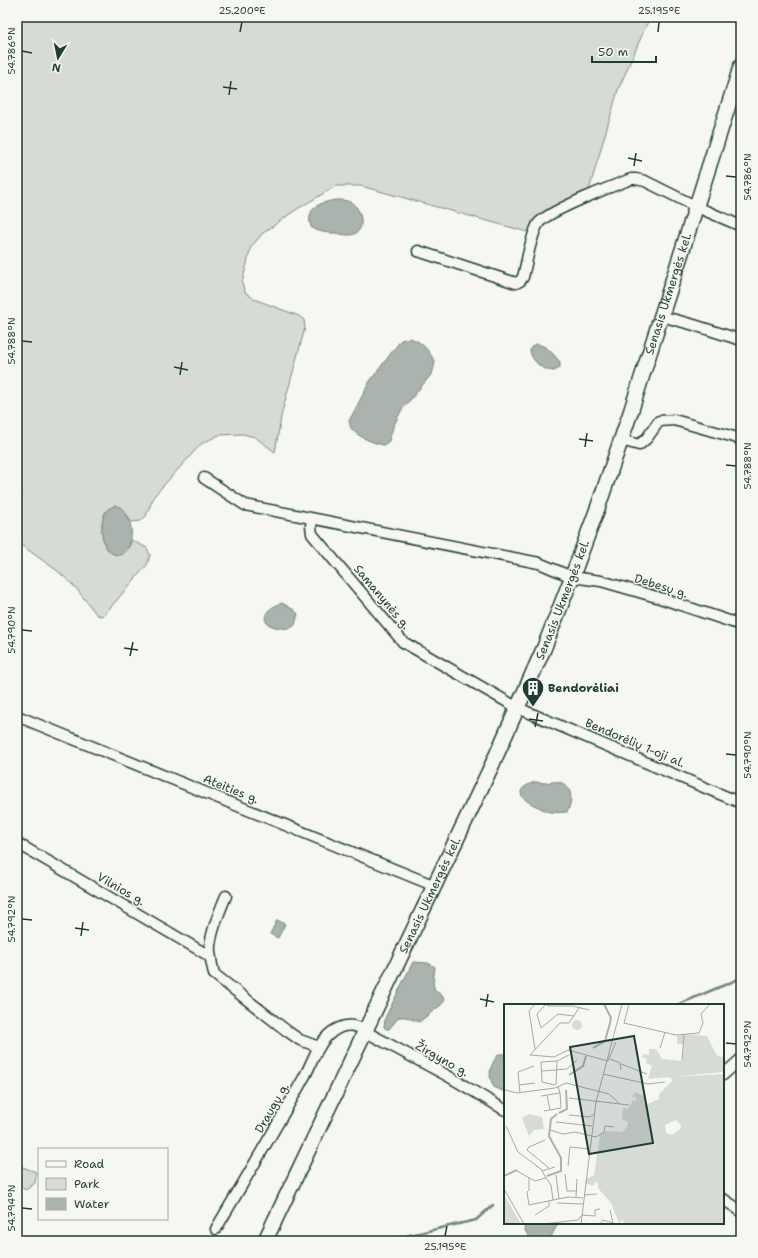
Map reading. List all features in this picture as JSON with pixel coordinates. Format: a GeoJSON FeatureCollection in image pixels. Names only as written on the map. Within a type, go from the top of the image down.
{"type":"FeatureCollection","features":[{"type":"Feature","properties":{"kind":"main road","name":"Senasis Ukmergės kel."},"geometry":{"type":"LineString","coordinates":[[265,1241],[366,1032],[518,708],[572,577],[621,440],[741,66]]}},
{"type":"Feature","properties":{"kind":"street"},"geometry":{"type":"LineString","coordinates":[[418,251],[516,283],[523,277],[538,223],[549,215],[602,190],[631,179],[640,179],[741,226]]}},
{"type":"Feature","properties":{"kind":"street"},"geometry":{"type":"LineString","coordinates":[[661,316],[741,340]]}},
{"type":"Feature","properties":{"kind":"street"},"geometry":{"type":"LineString","coordinates":[[621,440],[639,444],[647,438],[659,421],[674,420],[741,440]]}},
{"type":"Feature","properties":{"kind":"street"},"geometry":{"type":"LineString","coordinates":[[204,478],[244,505],[539,564],[572,577]]}},
{"type":"Feature","properties":{"kind":"street","name":"Samanynės g."},"geometry":{"type":"LineString","coordinates":[[312,519],[310,526],[312,534],[403,642],[518,708]]}},
{"type":"Feature","properties":{"kind":"street","name":"Debesų g."},"geometry":{"type":"LineString","coordinates":[[572,577],[601,581],[660,598],[741,625]]}},
{"type":"Feature","properties":{"kind":"street","name":"Bendorėlių 1-oji al."},"geometry":{"type":"LineString","coordinates":[[518,708],[741,803]]}},
{"type":"Feature","properties":{"kind":"street","name":"Ateities g."},"geometry":{"type":"LineString","coordinates":[[17,716],[435,886]]}},
{"type":"Feature","properties":{"kind":"street","name":"Vilnios g."},"geometry":{"type":"LineString","coordinates":[[17,843],[211,958]]}},
{"type":"Feature","properties":{"kind":"street"},"geometry":{"type":"LineString","coordinates":[[226,896],[219,911],[210,946],[214,974],[287,1031],[300,1040],[319,1047]]}},
{"type":"Feature","properties":{"kind":"street","name":"Draugų g."},"geometry":{"type":"LineString","coordinates":[[216,1230],[306,1075],[319,1047],[324,1040],[333,1031],[345,1026],[354,1025],[366,1032]]}},
{"type":"Feature","properties":{"kind":"street","name":"Žirgyno g."},"geometry":{"type":"LineString","coordinates":[[366,1032],[448,1076],[504,1109]]}},
{"type":"Feature","properties":{"kind":"street"},"geometry":{"type":"LineString","coordinates":[[724,1074],[741,1059]]}},
{"type":"Feature","properties":{"kind":"street"},"geometry":{"type":"LineString","coordinates":[[724,1200],[741,1211]]}},
{"type":"Feature","properties":{"kind":"green space"},"geometry":{"type":"Polygon","coordinates":[[[17,17],[650,17],[618,90],[589,190],[531,233],[361,186],[336,186],[294,211],[262,234],[251,247],[242,283],[245,292],[254,299],[299,316],[304,320],[305,328],[282,412],[275,452],[255,437],[243,434],[219,435],[201,444],[154,496],[146,516],[141,521],[131,522],[124,512],[115,505],[102,523],[104,544],[130,545],[131,540],[147,548],[150,555],[147,565],[103,616],[97,615],[75,587],[59,572],[17,542],[17,503],[21,498],[21,484],[17,474],[17,17]]]}},
{"type":"Feature","properties":{"kind":"green space"},"geometry":{"type":"Polygon","coordinates":[[[17,1165],[36,1172],[35,1183],[26,1190],[17,1185],[17,1165]]]}},
{"type":"Feature","properties":{"kind":"water"},"geometry":{"type":"Polygon","coordinates":[[[344,200],[355,205],[361,218],[361,226],[356,233],[348,235],[325,232],[311,227],[310,215],[312,210],[325,202],[344,200]]]}},
{"type":"Feature","properties":{"kind":"water"},"geometry":{"type":"Polygon","coordinates":[[[410,338],[422,344],[430,354],[435,362],[433,371],[401,411],[393,427],[389,441],[384,445],[376,443],[353,431],[349,421],[370,381],[401,340],[410,338]]]}},
{"type":"Feature","properties":{"kind":"water"},"geometry":{"type":"Polygon","coordinates":[[[536,344],[547,348],[552,353],[560,362],[560,368],[550,371],[543,368],[533,359],[530,351],[532,346],[536,344]]]}},
{"type":"Feature","properties":{"kind":"water"},"geometry":{"type":"Polygon","coordinates":[[[115,505],[122,509],[127,516],[131,533],[131,542],[128,549],[123,554],[117,555],[111,553],[107,549],[102,536],[102,521],[104,515],[107,510],[115,505]]]}},
{"type":"Feature","properties":{"kind":"water"},"geometry":{"type":"Polygon","coordinates":[[[282,603],[298,614],[295,625],[291,628],[272,626],[267,623],[265,619],[265,616],[269,610],[282,603]]]}},
{"type":"Feature","properties":{"kind":"water"},"geometry":{"type":"Polygon","coordinates":[[[535,782],[556,782],[563,783],[567,786],[571,799],[567,812],[544,810],[528,802],[521,792],[529,784],[535,782]]]}},
{"type":"Feature","properties":{"kind":"water"},"geometry":{"type":"Polygon","coordinates":[[[277,920],[285,924],[278,938],[270,934],[277,920]]]}},
{"type":"Feature","properties":{"kind":"water"},"geometry":{"type":"Polygon","coordinates":[[[413,962],[428,963],[435,967],[433,983],[435,991],[440,993],[445,1000],[441,1005],[419,1022],[406,1017],[399,1017],[389,1029],[386,1029],[384,1027],[385,1018],[413,962]]]}},
{"type":"Feature","properties":{"kind":"water"},"geometry":{"type":"Polygon","coordinates":[[[499,1054],[504,1054],[504,1092],[494,1087],[492,1083],[490,1070],[493,1062],[499,1054]]]}},
{"type":"Feature","properties":{"kind":"water"},"geometry":{"type":"Polygon","coordinates":[[[523,1224],[558,1224],[549,1241],[531,1241],[523,1224]]]}},
{"type":"Feature","properties":{"kind":"waterway"},"geometry":{"type":"LineString","coordinates":[[679,1004],[741,978]]}},
{"type":"Feature","properties":{"kind":"waterway"},"geometry":{"type":"LineString","coordinates":[[384,1241],[476,1220],[493,1205]]}},
{"type":"Feature","properties":{"kind":"place","name":"Bendorėliai"},"geometry":{"type":"Point","coordinates":[533,708]}}]}
